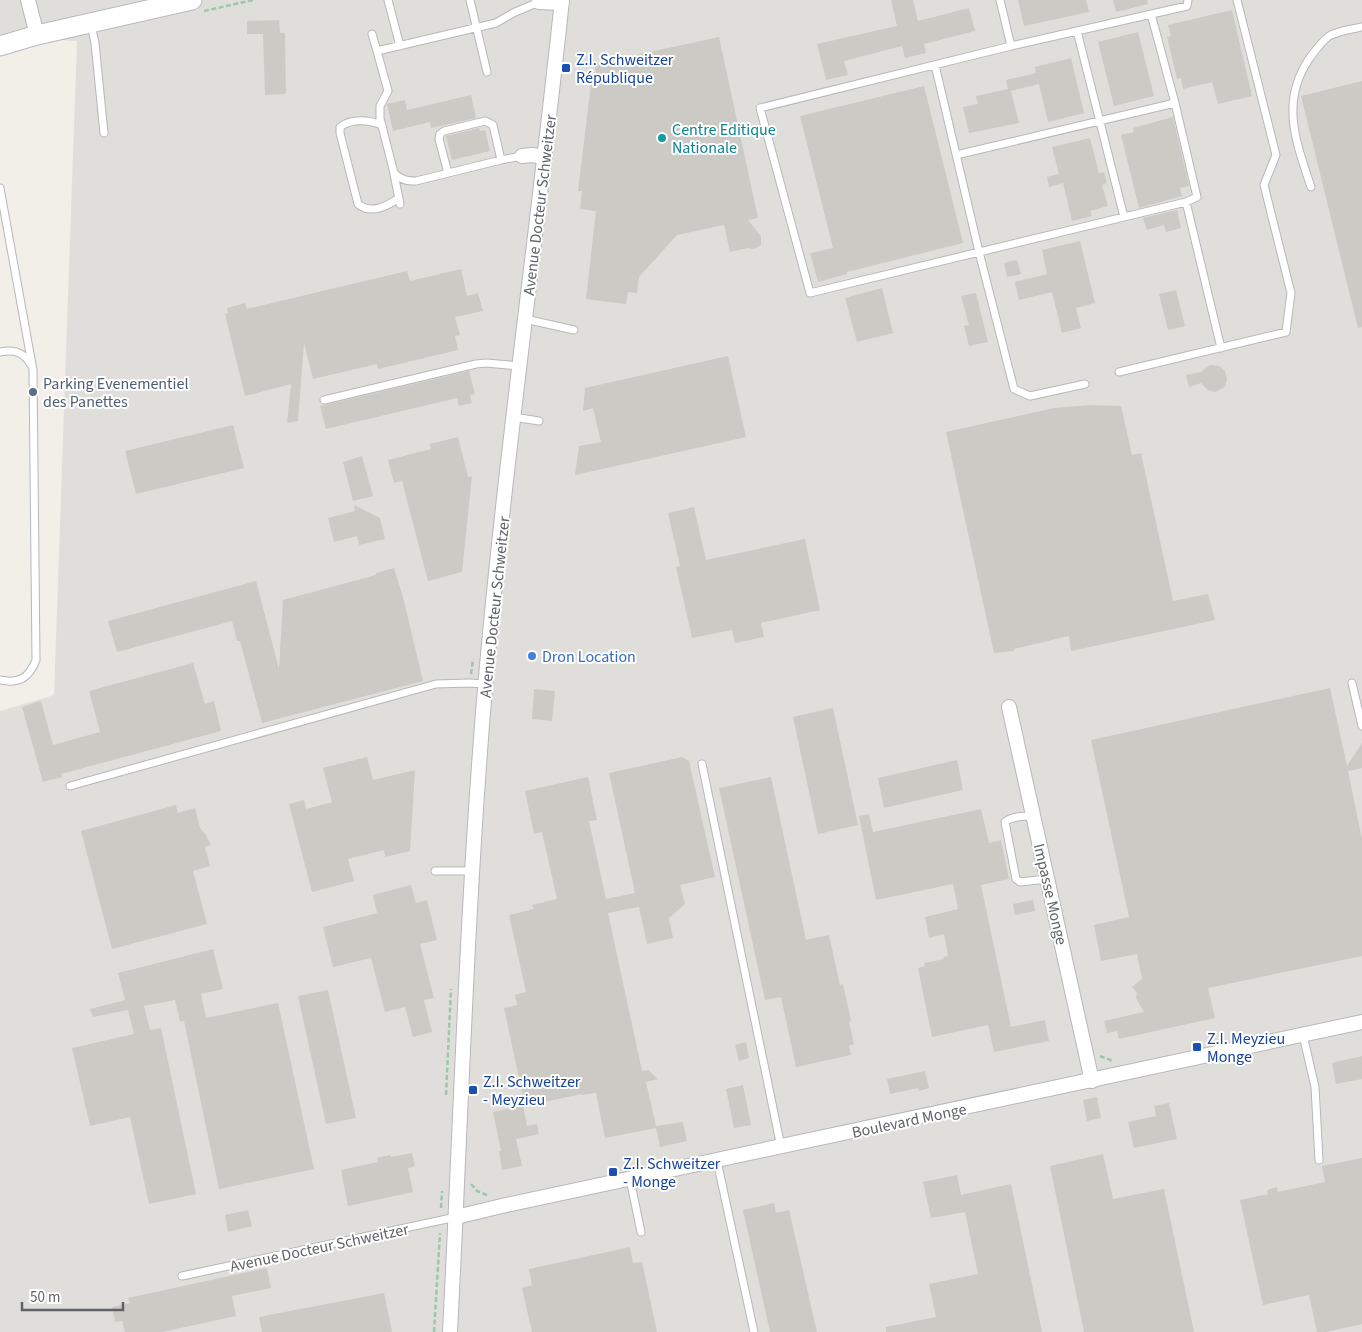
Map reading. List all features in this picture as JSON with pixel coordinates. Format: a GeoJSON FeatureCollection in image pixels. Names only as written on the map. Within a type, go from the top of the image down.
{"type":"FeatureCollection","features":[{"type":"Feature","properties":{"kind":"main road"},"geometry":{"type":"LineString","coordinates":[[0,46],[37,35],[192,0]]}},
{"type":"Feature","properties":{"kind":"street"},"geometry":{"type":"LineString","coordinates":[[28,0],[37,35]]}},
{"type":"Feature","properties":{"kind":"street"},"geometry":{"type":"LineString","coordinates":[[539,2],[562,2]]}},
{"type":"Feature","properties":{"kind":"street","name":"Avenue Docteur Schweitzer"},"geometry":{"type":"LineString","coordinates":[[450,1332],[472,871],[485,684],[513,417],[562,2]]}},
{"type":"Feature","properties":{"kind":"street"},"geometry":{"type":"LineString","coordinates":[[522,156],[545,157]]}},
{"type":"Feature","properties":{"kind":"street","name":"Impasse Monge"},"geometry":{"type":"LineString","coordinates":[[1009,708],[1092,1081]]}},
{"type":"Feature","properties":{"kind":"street","name":"Boulevard Monge"},"geometry":{"type":"LineString","coordinates":[[456,1217],[1362,1022]]}},
{"type":"Feature","properties":{"kind":"lane"},"geometry":{"type":"LineString","coordinates":[[388,0],[400,46]]}},
{"type":"Feature","properties":{"kind":"lane"},"geometry":{"type":"LineString","coordinates":[[470,0],[486,72]]}},
{"type":"Feature","properties":{"kind":"lane"},"geometry":{"type":"LineString","coordinates":[[1000,0],[1011,46]]}},
{"type":"Feature","properties":{"kind":"lane"},"geometry":{"type":"LineString","coordinates":[[1151,14],[1198,197],[1186,202],[810,293],[760,108],[1011,46],[1078,30],[1186,6],[1188,0]]}},
{"type":"Feature","properties":{"kind":"lane"},"geometry":{"type":"LineString","coordinates":[[1120,372],[1286,332],[1291,293],[1264,184],[1276,155],[1237,0]]}},
{"type":"Feature","properties":{"kind":"lane"},"geometry":{"type":"LineString","coordinates":[[377,51],[496,23],[513,13],[539,2]]}},
{"type":"Feature","properties":{"kind":"lane"},"geometry":{"type":"LineString","coordinates":[[90,23],[97,57],[104,133]]}},
{"type":"Feature","properties":{"kind":"lane"},"geometry":{"type":"LineString","coordinates":[[1311,186],[1293,127],[1292,106],[1295,87],[1300,73],[1324,40],[1331,35],[1362,27]]}},
{"type":"Feature","properties":{"kind":"lane"},"geometry":{"type":"LineString","coordinates":[[1078,30],[1124,217]]}},
{"type":"Feature","properties":{"kind":"lane"},"geometry":{"type":"LineString","coordinates":[[372,34],[388,91],[380,106],[382,125],[400,201],[369,210],[362,208],[358,204],[340,127],[344,124],[370,120],[382,125]]}},
{"type":"Feature","properties":{"kind":"lane"},"geometry":{"type":"LineString","coordinates":[[935,65],[979,252],[1014,389],[1030,396],[1085,384]]}},
{"type":"Feature","properties":{"kind":"lane"},"geometry":{"type":"LineString","coordinates":[[956,155],[1175,103]]}},
{"type":"Feature","properties":{"kind":"lane"},"geometry":{"type":"LineString","coordinates":[[448,173],[439,139],[440,134],[444,131],[485,121],[489,122],[493,125],[501,160]]}},
{"type":"Feature","properties":{"kind":"lane"},"geometry":{"type":"LineString","coordinates":[[394,173],[407,181],[416,181],[522,156]]}},
{"type":"Feature","properties":{"kind":"lane"},"geometry":{"type":"LineString","coordinates":[[0,188],[33,370],[36,660],[32,672],[21,680],[9,682],[0,680]]}},
{"type":"Feature","properties":{"kind":"lane"},"geometry":{"type":"LineString","coordinates":[[1186,202],[1221,348]]}},
{"type":"Feature","properties":{"kind":"lane"},"geometry":{"type":"LineString","coordinates":[[525,319],[574,330]]}},
{"type":"Feature","properties":{"kind":"lane"},"geometry":{"type":"LineString","coordinates":[[0,352],[11,350],[20,352],[27,358],[33,370]]}},
{"type":"Feature","properties":{"kind":"lane"},"geometry":{"type":"LineString","coordinates":[[324,400],[476,364],[520,366]]}},
{"type":"Feature","properties":{"kind":"lane"},"geometry":{"type":"LineString","coordinates":[[513,417],[540,421]]}},
{"type":"Feature","properties":{"kind":"lane"},"geometry":{"type":"LineString","coordinates":[[1352,683],[1362,726]]}},
{"type":"Feature","properties":{"kind":"lane"},"geometry":{"type":"LineString","coordinates":[[70,786],[436,684],[485,684]]}},
{"type":"Feature","properties":{"kind":"lane"},"geometry":{"type":"LineString","coordinates":[[702,764],[781,1147]]}},
{"type":"Feature","properties":{"kind":"lane"},"geometry":{"type":"LineString","coordinates":[[1033,816],[1019,817],[1005,822],[1016,879],[1020,882],[1047,879]]}},
{"type":"Feature","properties":{"kind":"lane"},"geometry":{"type":"LineString","coordinates":[[435,871],[472,871]]}},
{"type":"Feature","properties":{"kind":"lane"},"geometry":{"type":"LineString","coordinates":[[1303,1034],[1315,1087],[1319,1160]]}},
{"type":"Feature","properties":{"kind":"lane"},"geometry":{"type":"LineString","coordinates":[[717,1161],[754,1332]]}},
{"type":"Feature","properties":{"kind":"lane"},"geometry":{"type":"LineString","coordinates":[[630,1179],[641,1232]]}},
{"type":"Feature","properties":{"kind":"lane","name":"Avenue Docteur Schweitzer"},"geometry":{"type":"LineString","coordinates":[[182,1276],[456,1217]]}},
{"type":"Feature","properties":{"kind":"path"},"geometry":{"type":"LineString","coordinates":[[441,1208],[442,1189]]}},
{"type":"Feature","properties":{"kind":"path"},"geometry":{"type":"LineString","coordinates":[[434,1332],[440,1233]]}},
{"type":"Feature","properties":{"kind":"shaded area"},"geometry":{"type":"Polygon","coordinates":[[[0,0],[1362,0],[1362,1332],[0,1332],[0,711],[54,695],[77,41],[0,36],[0,0]]]}},
{"type":"Feature","properties":{"kind":"building"},"geometry":{"type":"Polygon","coordinates":[[[891,0],[913,0],[918,21],[969,8],[975,31],[924,44],[926,53],[905,58],[902,46],[844,61],[848,75],[826,80],[817,44],[897,26],[891,0]]]}},
{"type":"Feature","properties":{"kind":"building"},"geometry":{"type":"Polygon","coordinates":[[[1018,0],[1086,0],[1089,12],[1024,26],[1018,0]]]}},
{"type":"Feature","properties":{"kind":"building"},"geometry":{"type":"Polygon","coordinates":[[[1113,0],[1147,0],[1148,4],[1116,12],[1113,0]]]}},
{"type":"Feature","properties":{"kind":"building"},"geometry":{"type":"Polygon","coordinates":[[[1232,10],[1252,96],[1218,104],[1212,82],[1183,89],[1181,78],[1177,79],[1167,37],[1171,36],[1168,25],[1232,10]]]}},
{"type":"Feature","properties":{"kind":"building"},"geometry":{"type":"Polygon","coordinates":[[[279,20],[280,33],[285,33],[286,94],[265,95],[263,34],[247,34],[247,21],[279,20]]]}},
{"type":"Feature","properties":{"kind":"building"},"geometry":{"type":"Polygon","coordinates":[[[1138,32],[1154,96],[1114,106],[1098,42],[1138,32]]]}},
{"type":"Feature","properties":{"kind":"building","name":"Centre Editique Nationale"},"geometry":{"type":"Polygon","coordinates":[[[719,37],[758,218],[748,220],[761,236],[761,245],[754,249],[748,248],[730,252],[724,225],[677,235],[639,277],[637,293],[628,292],[626,304],[586,299],[596,211],[580,209],[582,191],[578,191],[591,84],[599,85],[594,64],[719,37]]]}},
{"type":"Feature","properties":{"kind":"building"},"geometry":{"type":"Polygon","coordinates":[[[1071,58],[1084,113],[1048,122],[1039,84],[1011,91],[1019,123],[969,133],[963,107],[978,104],[976,96],[1008,89],[1006,80],[1036,73],[1035,67],[1071,58]]]}},
{"type":"Feature","properties":{"kind":"building"},"geometry":{"type":"Polygon","coordinates":[[[1362,81],[1362,327],[1358,328],[1301,96],[1362,81]]]}},
{"type":"Feature","properties":{"kind":"building"},"geometry":{"type":"Polygon","coordinates":[[[924,86],[963,243],[847,272],[847,274],[818,282],[810,253],[833,248],[800,116],[924,86]]]}},
{"type":"Feature","properties":{"kind":"building"},"geometry":{"type":"Polygon","coordinates":[[[471,95],[476,118],[431,128],[430,122],[393,131],[387,104],[405,100],[407,110],[471,95]]]}},
{"type":"Feature","properties":{"kind":"building"},"geometry":{"type":"Polygon","coordinates":[[[1173,117],[1189,186],[1180,188],[1182,196],[1139,208],[1121,135],[1134,132],[1133,128],[1173,117]]]}},
{"type":"Feature","properties":{"kind":"building"},"geometry":{"type":"Polygon","coordinates":[[[479,128],[480,131],[485,130],[490,151],[452,160],[446,136],[479,128]]]}},
{"type":"Feature","properties":{"kind":"building"},"geometry":{"type":"Polygon","coordinates":[[[1090,138],[1099,173],[1104,172],[1107,183],[1102,185],[1108,206],[1090,211],[1092,216],[1072,221],[1063,183],[1049,187],[1047,177],[1059,174],[1052,147],[1090,138]]]}},
{"type":"Feature","properties":{"kind":"building"},"geometry":{"type":"Polygon","coordinates":[[[1177,210],[1181,228],[1166,232],[1164,225],[1147,230],[1143,218],[1177,210]]]}},
{"type":"Feature","properties":{"kind":"building"},"geometry":{"type":"Polygon","coordinates":[[[1080,241],[1095,303],[1076,308],[1081,328],[1062,333],[1052,292],[1019,300],[1015,282],[1047,274],[1042,250],[1080,241]]]}},
{"type":"Feature","properties":{"kind":"building"},"geometry":{"type":"Polygon","coordinates":[[[1017,260],[1021,274],[1007,277],[1004,263],[1017,260]]]}},
{"type":"Feature","properties":{"kind":"building"},"geometry":{"type":"Polygon","coordinates":[[[461,269],[467,296],[478,293],[483,311],[455,317],[460,335],[455,336],[458,350],[378,369],[377,364],[313,379],[304,343],[298,421],[287,423],[291,384],[245,396],[225,314],[228,313],[227,308],[245,303],[247,309],[407,271],[410,281],[461,269]]]}},
{"type":"Feature","properties":{"kind":"building"},"geometry":{"type":"Polygon","coordinates":[[[882,288],[893,333],[857,342],[845,298],[882,288]]]}},
{"type":"Feature","properties":{"kind":"building"},"geometry":{"type":"Polygon","coordinates":[[[1176,290],[1185,326],[1168,330],[1159,294],[1176,290]]]}},
{"type":"Feature","properties":{"kind":"building"},"geometry":{"type":"Polygon","coordinates":[[[976,293],[988,342],[969,346],[964,326],[969,325],[961,296],[976,293]]]}},
{"type":"Feature","properties":{"kind":"building"},"geometry":{"type":"Polygon","coordinates":[[[728,356],[746,437],[575,475],[579,446],[601,442],[593,408],[583,411],[585,388],[728,356]]]}},
{"type":"Feature","properties":{"kind":"building"},"geometry":{"type":"Polygon","coordinates":[[[1210,365],[1219,366],[1225,371],[1227,379],[1225,387],[1215,392],[1208,390],[1201,383],[1189,387],[1186,375],[1201,372],[1210,365]]]}},
{"type":"Feature","properties":{"kind":"building"},"geometry":{"type":"Polygon","coordinates":[[[469,371],[475,394],[470,395],[472,403],[459,406],[457,398],[326,429],[320,406],[469,371]]]}},
{"type":"Feature","properties":{"kind":"building"},"geometry":{"type":"Polygon","coordinates":[[[1091,405],[1121,406],[1132,455],[1141,453],[1173,601],[1208,594],[1215,620],[1071,651],[1069,636],[1014,649],[1014,651],[994,653],[946,432],[1054,408],[1091,405]]]}},
{"type":"Feature","properties":{"kind":"building"},"geometry":{"type":"Polygon","coordinates":[[[233,425],[244,468],[136,494],[125,451],[233,425]]]}},
{"type":"Feature","properties":{"kind":"building"},"geometry":{"type":"Polygon","coordinates":[[[458,437],[468,477],[472,476],[462,572],[428,581],[402,481],[394,483],[388,460],[431,449],[430,444],[458,437]]]}},
{"type":"Feature","properties":{"kind":"building"},"geometry":{"type":"Polygon","coordinates":[[[362,456],[373,496],[353,501],[343,462],[362,456]]]}},
{"type":"Feature","properties":{"kind":"building"},"geometry":{"type":"Polygon","coordinates":[[[354,505],[380,518],[385,539],[359,545],[357,536],[334,542],[328,518],[355,511],[354,505]]]}},
{"type":"Feature","properties":{"kind":"building"},"geometry":{"type":"Polygon","coordinates":[[[694,507],[706,560],[805,539],[820,610],[761,623],[764,637],[735,643],[732,630],[692,638],[676,567],[680,566],[668,513],[694,507]]]}},
{"type":"Feature","properties":{"kind":"building"},"geometry":{"type":"Polygon","coordinates":[[[394,568],[403,597],[423,681],[262,723],[240,641],[237,641],[232,621],[117,652],[108,621],[256,581],[279,669],[283,600],[376,575],[376,573],[394,568]]]}},
{"type":"Feature","properties":{"kind":"building"},"geometry":{"type":"Polygon","coordinates":[[[193,663],[205,704],[214,701],[221,731],[61,774],[62,777],[43,782],[22,707],[41,701],[53,745],[100,732],[89,691],[193,663]]]}},
{"type":"Feature","properties":{"kind":"building"},"geometry":{"type":"Polygon","coordinates":[[[1330,688],[1347,766],[1362,743],[1362,768],[1348,771],[1362,839],[1362,956],[1208,988],[1215,1018],[1119,1039],[1117,1031],[1107,1033],[1104,1021],[1144,1012],[1136,998],[1137,993],[1132,987],[1142,979],[1137,954],[1101,961],[1094,925],[1129,917],[1091,740],[1330,688]]]}},
{"type":"Feature","properties":{"kind":"building"},"geometry":{"type":"Polygon","coordinates":[[[534,689],[555,691],[552,721],[532,719],[534,689]]]}},
{"type":"Feature","properties":{"kind":"building"},"geometry":{"type":"Polygon","coordinates":[[[833,708],[858,825],[818,834],[793,717],[833,708]]]}},
{"type":"Feature","properties":{"kind":"building"},"geometry":{"type":"Polygon","coordinates":[[[367,757],[373,780],[415,770],[410,851],[385,857],[384,850],[348,859],[354,881],[312,892],[289,804],[304,800],[306,809],[332,802],[323,768],[367,757]]]}},
{"type":"Feature","properties":{"kind":"building"},"geometry":{"type":"Polygon","coordinates":[[[682,757],[689,761],[715,877],[680,885],[685,904],[669,918],[673,938],[647,944],[639,907],[608,913],[642,1071],[648,1070],[658,1079],[646,1082],[656,1126],[683,1122],[687,1141],[660,1147],[656,1128],[605,1138],[596,1093],[582,1094],[525,1106],[504,1008],[517,1005],[515,995],[526,992],[509,915],[534,909],[532,905],[557,899],[542,832],[534,834],[525,791],[588,777],[597,820],[589,821],[606,899],[635,893],[609,773],[682,757]]]}},
{"type":"Feature","properties":{"kind":"building"},"geometry":{"type":"Polygon","coordinates":[[[957,760],[963,790],[884,808],[878,778],[957,760]]]}},
{"type":"Feature","properties":{"kind":"building"},"geometry":{"type":"Polygon","coordinates":[[[771,777],[806,940],[829,935],[840,985],[843,984],[854,1044],[849,1046],[851,1055],[796,1067],[781,997],[765,1000],[719,788],[771,777]]]}},
{"type":"Feature","properties":{"kind":"building"},"geometry":{"type":"Polygon","coordinates":[[[176,805],[178,813],[195,808],[200,828],[211,845],[205,847],[210,866],[193,871],[207,924],[112,949],[81,831],[176,805]]]}},
{"type":"Feature","properties":{"kind":"building"},"geometry":{"type":"Polygon","coordinates":[[[981,809],[989,843],[1001,840],[1009,879],[981,885],[1011,1027],[1045,1020],[1049,1041],[994,1052],[988,1025],[932,1037],[918,968],[925,966],[924,963],[944,959],[943,957],[948,956],[944,934],[929,938],[925,917],[958,909],[953,884],[876,900],[859,816],[869,814],[873,832],[981,809]]]}},
{"type":"Feature","properties":{"kind":"building"},"geometry":{"type":"Polygon","coordinates":[[[411,885],[416,903],[427,900],[437,940],[420,944],[434,998],[424,1000],[432,1032],[413,1037],[405,1007],[385,1012],[371,958],[333,967],[323,927],[377,913],[373,895],[411,885]]]}},
{"type":"Feature","properties":{"kind":"building"},"geometry":{"type":"Polygon","coordinates":[[[1033,900],[1035,911],[1015,915],[1013,904],[1033,900]]]}},
{"type":"Feature","properties":{"kind":"building"},"geometry":{"type":"Polygon","coordinates":[[[213,949],[223,989],[201,994],[206,1018],[278,1003],[314,1169],[219,1189],[184,1021],[180,1022],[175,1000],[144,1006],[150,1030],[161,1028],[196,1194],[149,1204],[130,1117],[90,1126],[72,1048],[134,1034],[128,1010],[93,1017],[90,1009],[125,1000],[118,973],[213,949]]]}},
{"type":"Feature","properties":{"kind":"building"},"geometry":{"type":"Polygon","coordinates":[[[328,990],[356,1118],[326,1124],[298,996],[328,990]]]}},
{"type":"Feature","properties":{"kind":"building"},"geometry":{"type":"Polygon","coordinates":[[[746,1042],[749,1058],[739,1061],[735,1045],[746,1042]]]}},
{"type":"Feature","properties":{"kind":"building"},"geometry":{"type":"Polygon","coordinates":[[[1362,1056],[1362,1079],[1336,1084],[1332,1063],[1362,1056]]]}},
{"type":"Feature","properties":{"kind":"building"},"geometry":{"type":"Polygon","coordinates":[[[925,1071],[929,1088],[919,1091],[918,1088],[890,1094],[887,1079],[925,1071]]]}},
{"type":"Feature","properties":{"kind":"building"},"geometry":{"type":"Polygon","coordinates":[[[743,1085],[751,1125],[734,1128],[726,1089],[743,1085]]]}},
{"type":"Feature","properties":{"kind":"building"},"geometry":{"type":"Polygon","coordinates":[[[1097,1097],[1101,1118],[1087,1121],[1083,1100],[1097,1097]]]}},
{"type":"Feature","properties":{"kind":"building"},"geometry":{"type":"Polygon","coordinates":[[[1169,1103],[1177,1139],[1134,1148],[1128,1122],[1156,1116],[1154,1106],[1169,1103]]]}},
{"type":"Feature","properties":{"kind":"building"},"geometry":{"type":"Polygon","coordinates":[[[523,1106],[527,1126],[537,1124],[539,1134],[516,1139],[522,1166],[502,1170],[499,1151],[501,1151],[493,1112],[523,1106]]]}},
{"type":"Feature","properties":{"kind":"building"},"geometry":{"type":"Polygon","coordinates":[[[412,1153],[415,1166],[408,1168],[413,1192],[348,1206],[341,1170],[378,1162],[377,1158],[412,1153]]]}},
{"type":"Feature","properties":{"kind":"building"},"geometry":{"type":"Polygon","coordinates":[[[1103,1154],[1113,1199],[1164,1189],[1194,1332],[1084,1332],[1050,1166],[1103,1154]]]}},
{"type":"Feature","properties":{"kind":"building"},"geometry":{"type":"Polygon","coordinates":[[[1362,1158],[1362,1324],[1326,1332],[1317,1332],[1309,1295],[1263,1305],[1240,1200],[1268,1194],[1267,1190],[1277,1187],[1278,1192],[1325,1182],[1322,1166],[1362,1158]]]}},
{"type":"Feature","properties":{"kind":"building"},"geometry":{"type":"Polygon","coordinates":[[[957,1175],[961,1195],[1011,1184],[1042,1332],[886,1332],[886,1327],[936,1317],[929,1284],[978,1274],[965,1212],[931,1218],[923,1182],[957,1175]]]}},
{"type":"Feature","properties":{"kind":"building"},"geometry":{"type":"Polygon","coordinates":[[[774,1203],[776,1213],[789,1210],[817,1332],[770,1332],[743,1210],[774,1203]]]}},
{"type":"Feature","properties":{"kind":"building"},"geometry":{"type":"Polygon","coordinates":[[[248,1210],[252,1226],[228,1232],[225,1215],[248,1210]]]}},
{"type":"Feature","properties":{"kind":"building"},"geometry":{"type":"Polygon","coordinates":[[[630,1247],[633,1263],[642,1262],[657,1332],[532,1332],[522,1288],[532,1285],[529,1269],[630,1247]]]}},
{"type":"Feature","properties":{"kind":"building"},"geometry":{"type":"Polygon","coordinates":[[[267,1268],[271,1288],[232,1296],[236,1316],[162,1332],[125,1332],[122,1321],[115,1322],[112,1307],[130,1303],[128,1298],[267,1268]]]}},
{"type":"Feature","properties":{"kind":"building"},"geometry":{"type":"Polygon","coordinates":[[[384,1293],[392,1332],[262,1332],[259,1317],[384,1293]]]}},
{"type":"Feature","properties":{"kind":"place","name":"Z.I. Schweitzer République"},"geometry":{"type":"Point","coordinates":[566,68]}},
{"type":"Feature","properties":{"kind":"place","name":"Centre Editique Nationale"},"geometry":{"type":"Point","coordinates":[662,138]}},
{"type":"Feature","properties":{"kind":"place","name":"Parking Evenementiel des Panettes"},"geometry":{"type":"Point","coordinates":[33,392]}},
{"type":"Feature","properties":{"kind":"place","name":"Dron Location"},"geometry":{"type":"Point","coordinates":[532,656]}},
{"type":"Feature","properties":{"kind":"place","name":"Z.I. Meyzieu Monge"},"geometry":{"type":"Point","coordinates":[1197,1047]}},
{"type":"Feature","properties":{"kind":"place","name":"Z.I. Schweitzer - Meyzieu"},"geometry":{"type":"Point","coordinates":[473,1090]}},
{"type":"Feature","properties":{"kind":"place","name":"Z.I. Schweitzer - Monge"},"geometry":{"type":"Point","coordinates":[613,1172]}}]}
